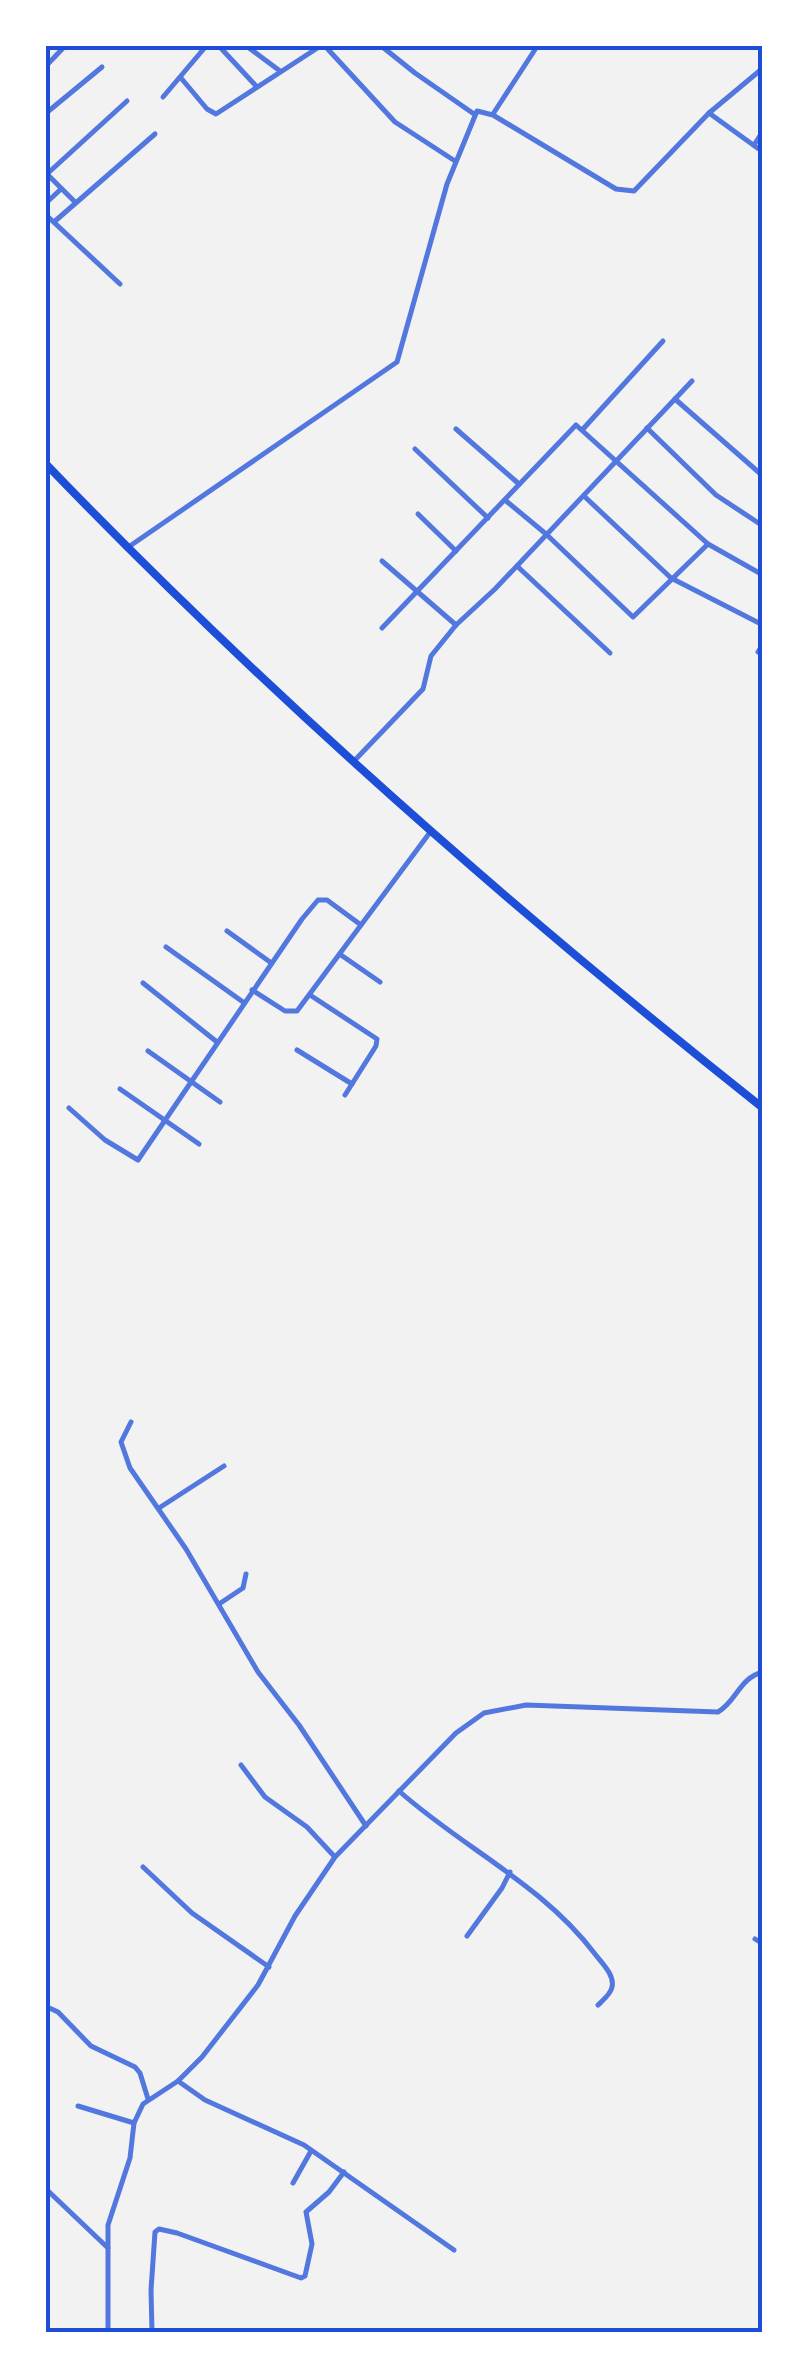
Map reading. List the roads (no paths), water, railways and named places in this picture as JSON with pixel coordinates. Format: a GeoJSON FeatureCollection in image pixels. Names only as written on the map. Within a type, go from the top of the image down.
{"type":"FeatureCollection","features":[{"type":"Feature","properties":{"kind":"main road"},"geometry":{"type":"LineString","coordinates":[[45,463],[185,606],[355,760],[596,972],[763,1108]]}},
{"type":"Feature","properties":{"kind":"street"},"geometry":{"type":"LineString","coordinates":[[45,67],[66,45]]}},
{"type":"Feature","properties":{"kind":"street"},"geometry":{"type":"LineString","coordinates":[[163,97],[208,45]]}},
{"type":"Feature","properties":{"kind":"street"},"geometry":{"type":"LineString","coordinates":[[218,45],[258,88]]}},
{"type":"Feature","properties":{"kind":"street"},"geometry":{"type":"LineString","coordinates":[[245,45],[280,72]]}},
{"type":"Feature","properties":{"kind":"street"},"geometry":{"type":"LineString","coordinates":[[181,78],[216,114],[323,45],[395,122],[456,161]]}},
{"type":"Feature","properties":{"kind":"street"},"geometry":{"type":"LineString","coordinates":[[493,115],[538,45]]}},
{"type":"Feature","properties":{"kind":"street"},"geometry":{"type":"LineString","coordinates":[[384,46],[415,74],[474,114]]}},
{"type":"Feature","properties":{"kind":"street"},"geometry":{"type":"LineString","coordinates":[[45,114],[102,67]]}},
{"type":"Feature","properties":{"kind":"street"},"geometry":{"type":"LineString","coordinates":[[127,548],[397,362],[456,161],[474,114],[481,110],[493,115],[626,192],[641,187],[709,113],[763,68]]}},
{"type":"Feature","properties":{"kind":"street"},"geometry":{"type":"LineString","coordinates":[[47,174],[128,101]]}},
{"type":"Feature","properties":{"kind":"street"},"geometry":{"type":"LineString","coordinates":[[709,113],[763,152]]}},
{"type":"Feature","properties":{"kind":"street"},"geometry":{"type":"LineString","coordinates":[[754,145],[763,131]]}},
{"type":"Feature","properties":{"kind":"street"},"geometry":{"type":"LineString","coordinates":[[54,222],[155,134]]}},
{"type":"Feature","properties":{"kind":"street"},"geometry":{"type":"LineString","coordinates":[[45,141],[47,174],[76,202]]}},
{"type":"Feature","properties":{"kind":"street"},"geometry":{"type":"LineString","coordinates":[[45,204],[62,188]]}},
{"type":"Feature","properties":{"kind":"street"},"geometry":{"type":"LineString","coordinates":[[45,214],[120,284]]}},
{"type":"Feature","properties":{"kind":"street"},"geometry":{"type":"LineString","coordinates":[[583,429],[664,341]]}},
{"type":"Feature","properties":{"kind":"street"},"geometry":{"type":"LineString","coordinates":[[355,760],[423,689],[430,656],[456,625],[692,381]]}},
{"type":"Feature","properties":{"kind":"street"},"geometry":{"type":"LineString","coordinates":[[675,399],[763,476]]}},
{"type":"Feature","properties":{"kind":"street"},"geometry":{"type":"LineString","coordinates":[[382,628],[573,427],[583,429],[708,544],[763,575]]}},
{"type":"Feature","properties":{"kind":"street"},"geometry":{"type":"LineString","coordinates":[[456,428],[519,484]]}},
{"type":"Feature","properties":{"kind":"street"},"geometry":{"type":"LineString","coordinates":[[647,428],[716,495],[763,526]]}},
{"type":"Feature","properties":{"kind":"street"},"geometry":{"type":"LineString","coordinates":[[415,449],[488,518]]}},
{"type":"Feature","properties":{"kind":"street"},"geometry":{"type":"LineString","coordinates":[[584,496],[671,578],[763,625]]}},
{"type":"Feature","properties":{"kind":"street"},"geometry":{"type":"LineString","coordinates":[[505,500],[630,616],[636,617],[708,544]]}},
{"type":"Feature","properties":{"kind":"street"},"geometry":{"type":"LineString","coordinates":[[418,514],[456,551]]}},
{"type":"Feature","properties":{"kind":"street"},"geometry":{"type":"LineString","coordinates":[[382,561],[456,625]]}},
{"type":"Feature","properties":{"kind":"street"},"geometry":{"type":"LineString","coordinates":[[516,566],[610,653]]}},
{"type":"Feature","properties":{"kind":"street"},"geometry":{"type":"LineString","coordinates":[[758,652],[763,644]]}},
{"type":"Feature","properties":{"kind":"street"},"geometry":{"type":"LineString","coordinates":[[252,990],[292,1013],[310,995],[433,830]]}},
{"type":"Feature","properties":{"kind":"street"},"geometry":{"type":"LineString","coordinates":[[68,1108],[106,1140],[138,1160],[270,962],[318,900],[327,900],[361,926]]}},
{"type":"Feature","properties":{"kind":"street"},"geometry":{"type":"LineString","coordinates":[[227,931],[270,962]]}},
{"type":"Feature","properties":{"kind":"street"},"geometry":{"type":"LineString","coordinates":[[166,947],[244,1002]]}},
{"type":"Feature","properties":{"kind":"street"},"geometry":{"type":"LineString","coordinates":[[341,954],[380,982]]}},
{"type":"Feature","properties":{"kind":"street"},"geometry":{"type":"LineString","coordinates":[[143,983],[217,1042]]}},
{"type":"Feature","properties":{"kind":"street"},"geometry":{"type":"LineString","coordinates":[[310,995],[376,1039],[376,1046],[345,1096]]}},
{"type":"Feature","properties":{"kind":"street"},"geometry":{"type":"LineString","coordinates":[[148,1050],[220,1102]]}},
{"type":"Feature","properties":{"kind":"street"},"geometry":{"type":"LineString","coordinates":[[298,1050],[352,1084]]}},
{"type":"Feature","properties":{"kind":"street"},"geometry":{"type":"LineString","coordinates":[[120,1088],[198,1144]]}},
{"type":"Feature","properties":{"kind":"street"},"geometry":{"type":"LineString","coordinates":[[131,1422],[121,1442],[125,1457],[258,1672],[299,1725],[366,1826]]}},
{"type":"Feature","properties":{"kind":"street"},"geometry":{"type":"LineString","coordinates":[[159,1508],[224,1466]]}},
{"type":"Feature","properties":{"kind":"street"},"geometry":{"type":"LineString","coordinates":[[219,1604],[243,1588],[246,1574]]}},
{"type":"Feature","properties":{"kind":"street"},"geometry":{"type":"LineString","coordinates":[[108,2332],[110,2216],[130,2158],[134,2124],[148,2099],[178,2082],[202,2058],[269,1967],[308,1894],[335,1857],[456,1733],[484,1713],[516,1706],[718,1712],[728,1706],[747,1678],[763,1672]]}},
{"type":"Feature","properties":{"kind":"street"},"geometry":{"type":"LineString","coordinates":[[241,1765],[265,1798],[307,1827],[335,1857]]}},
{"type":"Feature","properties":{"kind":"street"},"geometry":{"type":"LineString","coordinates":[[399,1791],[451,1833],[510,1872],[576,1928],[606,1969],[612,1988],[598,2005]]}},
{"type":"Feature","properties":{"kind":"street"},"geometry":{"type":"LineString","coordinates":[[143,1867],[192,1913],[269,1967]]}},
{"type":"Feature","properties":{"kind":"street"},"geometry":{"type":"LineString","coordinates":[[467,1936],[510,1872]]}},
{"type":"Feature","properties":{"kind":"street"},"geometry":{"type":"LineString","coordinates":[[755,1939],[763,1944]]}},
{"type":"Feature","properties":{"kind":"street"},"geometry":{"type":"LineString","coordinates":[[45,2006],[58,2012],[91,2046],[135,2067],[148,2099]]}},
{"type":"Feature","properties":{"kind":"street"},"geometry":{"type":"LineString","coordinates":[[178,2082],[205,2100],[312,2150],[454,2250]]}},
{"type":"Feature","properties":{"kind":"street"},"geometry":{"type":"LineString","coordinates":[[78,2106],[134,2124]]}},
{"type":"Feature","properties":{"kind":"street"},"geometry":{"type":"LineString","coordinates":[[292,2183],[312,2150]]}},
{"type":"Feature","properties":{"kind":"street"},"geometry":{"type":"LineString","coordinates":[[152,2332],[150,2290],[155,2232],[160,2229],[177,2233],[301,2278],[306,2276],[312,2244],[306,2212],[344,2172]]}},
{"type":"Feature","properties":{"kind":"street"},"geometry":{"type":"LineString","coordinates":[[45,2188],[108,2248]]}}]}
